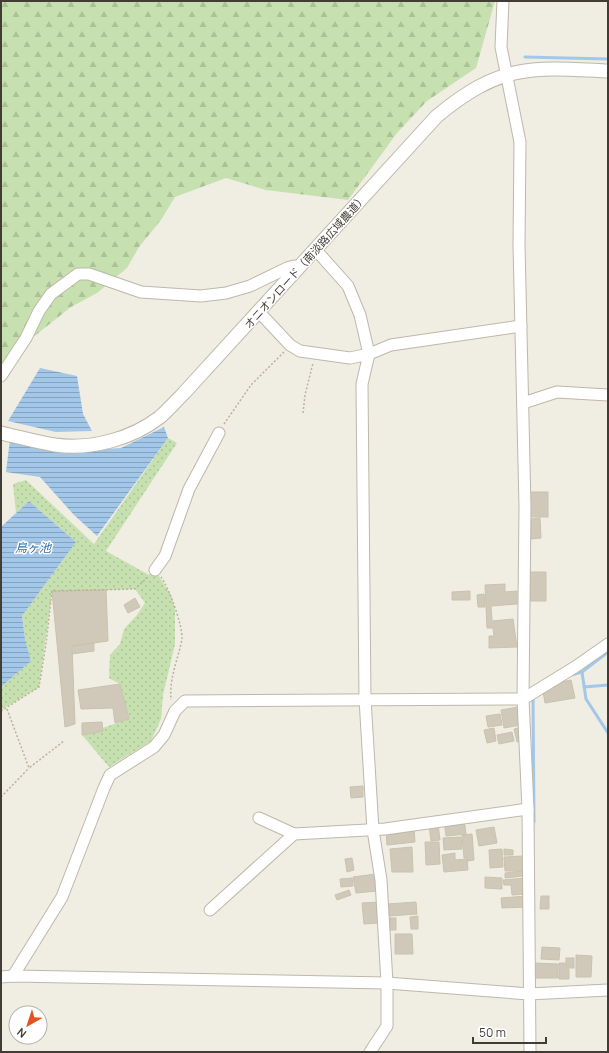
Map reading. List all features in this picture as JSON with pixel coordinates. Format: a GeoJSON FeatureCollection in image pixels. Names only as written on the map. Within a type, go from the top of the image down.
{"type":"FeatureCollection","features":[{"type":"Feature","properties":{"kind":"street"},"geometry":{"type":"LineString","coordinates":[[503,1],[501,47],[505,74],[520,142],[519,244],[525,507],[523,699],[528,809],[530,1052]]}},
{"type":"Feature","properties":{"kind":"street","name":"オニオンロード（南淡路広域農道）"},"geometry":{"type":"LineString","coordinates":[[1,433],[56,445],[84,446],[113,440],[137,431],[160,417],[184,393],[260,312],[437,116],[474,88],[505,74],[529,69],[608,72]]}},
{"type":"Feature","properties":{"kind":"street"},"geometry":{"type":"LineString","coordinates":[[315,250],[348,286],[360,314],[368,354],[362,384],[365,699],[373,830],[381,880],[388,983],[387,1026],[370,1052]]}},
{"type":"Feature","properties":{"kind":"street"},"geometry":{"type":"LineString","coordinates":[[1,376],[26,338],[39,310],[51,294],[78,274],[89,274],[141,292],[201,296],[226,293],[250,286],[294,266],[298,269]]}},
{"type":"Feature","properties":{"kind":"street"},"geometry":{"type":"LineString","coordinates":[[260,312],[290,345],[300,351],[350,358],[368,354],[391,346],[521,326]]}},
{"type":"Feature","properties":{"kind":"street"},"geometry":{"type":"LineString","coordinates":[[523,403],[557,392],[608,395]]}},
{"type":"Feature","properties":{"kind":"street"},"geometry":{"type":"LineString","coordinates":[[155,570],[165,556],[189,489],[219,433]]}},
{"type":"Feature","properties":{"kind":"street"},"geometry":{"type":"LineString","coordinates":[[13,976],[62,897],[110,775],[154,747],[164,735],[176,711],[185,701],[523,699],[575,667],[608,644]]}},
{"type":"Feature","properties":{"kind":"street"},"geometry":{"type":"LineString","coordinates":[[259,818],[294,834],[373,830],[528,809]]}},
{"type":"Feature","properties":{"kind":"street"},"geometry":{"type":"LineString","coordinates":[[210,910],[294,834]]}},
{"type":"Feature","properties":{"kind":"street"},"geometry":{"type":"LineString","coordinates":[[1,977],[388,983],[529,994],[608,990]]}},
{"type":"Feature","properties":{"kind":"path"},"geometry":{"type":"LineString","coordinates":[[219,433],[230,413],[251,385],[290,345]]}},
{"type":"Feature","properties":{"kind":"path"},"geometry":{"type":"LineString","coordinates":[[303,413],[305,395],[316,353]]}},
{"type":"Feature","properties":{"kind":"path"},"geometry":{"type":"LineString","coordinates":[[1,711],[7,709],[39,687],[52,592],[135,588],[155,570],[172,597],[182,637],[170,686],[171,702],[176,711]]}},
{"type":"Feature","properties":{"kind":"path"},"geometry":{"type":"LineString","coordinates":[[7,709],[29,768]]}},
{"type":"Feature","properties":{"kind":"path"},"geometry":{"type":"LineString","coordinates":[[1,797],[29,768],[64,741]]}},
{"type":"Feature","properties":{"kind":"green space"},"geometry":{"type":"Polygon","coordinates":[[[1,1],[495,1],[476,68],[427,101],[397,133],[348,200],[266,190],[226,178],[175,197],[161,220],[139,247],[127,268],[97,293],[71,307],[27,342],[1,369],[1,1]]]}},
{"type":"Feature","properties":{"kind":"green space"},"geometry":{"type":"Polygon","coordinates":[[[168,438],[177,443],[106,551],[149,575],[155,570],[172,597],[175,611],[175,644],[163,695],[161,719],[151,741],[109,767],[82,735],[129,719],[120,684],[109,678],[110,655],[120,644],[124,629],[137,615],[145,603],[135,589],[52,592],[39,687],[1,710],[1,687],[31,661],[25,639],[22,616],[76,542],[29,501],[16,513],[13,484],[26,480],[94,544],[168,438]]]}},
{"type":"Feature","properties":{"kind":"water"},"geometry":{"type":"Polygon","coordinates":[[[40,368],[77,376],[83,414],[92,431],[56,432],[8,421],[40,368]]]}},
{"type":"Feature","properties":{"kind":"water"},"geometry":{"type":"Polygon","coordinates":[[[164,427],[168,438],[97,536],[74,515],[40,477],[6,472],[10,439],[55,452],[121,448],[164,427]]]}},
{"type":"Feature","properties":{"kind":"water","name":"鳥ヶ池"},"geometry":{"type":"Polygon","coordinates":[[[29,501],[76,542],[22,616],[25,639],[31,661],[1,687],[1,527],[29,501]]]}},
{"type":"Feature","properties":{"kind":"building"},"geometry":{"type":"Polygon","coordinates":[[[529,492],[548,492],[548,517],[529,517],[529,492]]]}},
{"type":"Feature","properties":{"kind":"building"},"geometry":{"type":"Polygon","coordinates":[[[540,518],[541,538],[531,539],[531,519],[540,518]]]}},
{"type":"Feature","properties":{"kind":"building"},"geometry":{"type":"Polygon","coordinates":[[[529,572],[546,572],[546,601],[530,601],[529,572]]]}},
{"type":"Feature","properties":{"kind":"building"},"geometry":{"type":"Polygon","coordinates":[[[505,584],[505,592],[517,591],[517,604],[491,606],[492,621],[513,619],[517,647],[489,648],[489,636],[494,636],[493,628],[487,628],[485,585],[505,584]]]}},
{"type":"Feature","properties":{"kind":"building"},"geometry":{"type":"Polygon","coordinates":[[[106,590],[108,641],[72,646],[75,724],[65,727],[52,591],[106,590]]]}},
{"type":"Feature","properties":{"kind":"building"},"geometry":{"type":"Polygon","coordinates":[[[470,591],[470,600],[452,600],[452,592],[470,591]]]}},
{"type":"Feature","properties":{"kind":"building"},"geometry":{"type":"Polygon","coordinates":[[[484,594],[485,607],[478,607],[477,595],[484,594]]]}},
{"type":"Feature","properties":{"kind":"building"},"geometry":{"type":"Polygon","coordinates":[[[135,598],[140,607],[128,613],[124,605],[135,598]]]}},
{"type":"Feature","properties":{"kind":"building"},"geometry":{"type":"Polygon","coordinates":[[[94,643],[94,651],[72,654],[72,646],[94,643]]]}},
{"type":"Feature","properties":{"kind":"building"},"geometry":{"type":"Polygon","coordinates":[[[571,680],[575,698],[545,703],[542,686],[571,680]]]}},
{"type":"Feature","properties":{"kind":"building"},"geometry":{"type":"Polygon","coordinates":[[[120,684],[129,719],[115,723],[113,708],[81,709],[78,690],[120,684]]]}},
{"type":"Feature","properties":{"kind":"building"},"geometry":{"type":"Polygon","coordinates":[[[518,707],[521,725],[504,728],[501,710],[518,707]]]}},
{"type":"Feature","properties":{"kind":"building"},"geometry":{"type":"Polygon","coordinates":[[[500,714],[502,725],[488,727],[486,716],[500,714]]]}},
{"type":"Feature","properties":{"kind":"building"},"geometry":{"type":"Polygon","coordinates":[[[102,722],[103,731],[82,735],[82,723],[102,722]]]}},
{"type":"Feature","properties":{"kind":"building"},"geometry":{"type":"Polygon","coordinates":[[[521,727],[525,740],[517,742],[514,729],[521,727]]]}},
{"type":"Feature","properties":{"kind":"building"},"geometry":{"type":"Polygon","coordinates":[[[494,728],[496,741],[487,743],[484,730],[494,728]]]}},
{"type":"Feature","properties":{"kind":"building"},"geometry":{"type":"Polygon","coordinates":[[[512,732],[514,741],[499,744],[497,735],[512,732]]]}},
{"type":"Feature","properties":{"kind":"building"},"geometry":{"type":"Polygon","coordinates":[[[363,786],[363,797],[351,798],[350,787],[363,786]]]}},
{"type":"Feature","properties":{"kind":"building"},"geometry":{"type":"Polygon","coordinates":[[[464,819],[466,834],[446,836],[444,821],[464,819]]]}},
{"type":"Feature","properties":{"kind":"building"},"geometry":{"type":"Polygon","coordinates":[[[438,824],[440,840],[431,841],[429,825],[438,824]]]}},
{"type":"Feature","properties":{"kind":"building"},"geometry":{"type":"Polygon","coordinates":[[[494,827],[497,843],[479,846],[476,830],[494,827]]]}},
{"type":"Feature","properties":{"kind":"building"},"geometry":{"type":"Polygon","coordinates":[[[414,828],[415,842],[387,845],[386,831],[414,828]]]}},
{"type":"Feature","properties":{"kind":"building"},"geometry":{"type":"Polygon","coordinates":[[[472,834],[474,860],[468,861],[467,858],[464,858],[462,835],[472,834]]]}},
{"type":"Feature","properties":{"kind":"building"},"geometry":{"type":"Polygon","coordinates":[[[461,837],[462,849],[444,850],[443,838],[461,837]]]}},
{"type":"Feature","properties":{"kind":"building"},"geometry":{"type":"Polygon","coordinates":[[[425,842],[439,842],[440,864],[426,865],[425,842]]]}},
{"type":"Feature","properties":{"kind":"building"},"geometry":{"type":"Polygon","coordinates":[[[412,847],[413,872],[392,872],[390,849],[412,847]]]}},
{"type":"Feature","properties":{"kind":"building"},"geometry":{"type":"Polygon","coordinates":[[[502,849],[503,867],[490,868],[489,850],[502,849]]]}},
{"type":"Feature","properties":{"kind":"building"},"geometry":{"type":"Polygon","coordinates":[[[504,849],[513,850],[513,855],[504,855],[504,849]]]}},
{"type":"Feature","properties":{"kind":"building"},"geometry":{"type":"Polygon","coordinates":[[[455,853],[455,860],[467,859],[468,870],[444,872],[442,855],[455,853]]]}},
{"type":"Feature","properties":{"kind":"building"},"geometry":{"type":"Polygon","coordinates":[[[523,856],[523,871],[505,871],[504,857],[523,856]]]}},
{"type":"Feature","properties":{"kind":"building"},"geometry":{"type":"Polygon","coordinates":[[[352,858],[354,870],[347,872],[345,859],[352,858]]]}},
{"type":"Feature","properties":{"kind":"building"},"geometry":{"type":"Polygon","coordinates":[[[522,871],[523,876],[505,878],[505,873],[522,871]]]}},
{"type":"Feature","properties":{"kind":"building"},"geometry":{"type":"Polygon","coordinates":[[[375,874],[377,891],[356,893],[353,877],[375,874]]]}},
{"type":"Feature","properties":{"kind":"building"},"geometry":{"type":"Polygon","coordinates":[[[485,877],[502,878],[502,889],[485,888],[485,877]]]}},
{"type":"Feature","properties":{"kind":"building"},"geometry":{"type":"Polygon","coordinates":[[[352,878],[353,886],[341,887],[340,879],[352,878]]]}},
{"type":"Feature","properties":{"kind":"building"},"geometry":{"type":"Polygon","coordinates":[[[526,878],[527,894],[512,895],[511,885],[504,885],[503,880],[526,878]]]}},
{"type":"Feature","properties":{"kind":"building"},"geometry":{"type":"Polygon","coordinates":[[[349,890],[351,895],[337,900],[335,895],[349,890]]]}},
{"type":"Feature","properties":{"kind":"building"},"geometry":{"type":"Polygon","coordinates":[[[527,896],[528,907],[502,908],[501,898],[527,896]]]}},
{"type":"Feature","properties":{"kind":"building"},"geometry":{"type":"Polygon","coordinates":[[[541,896],[549,896],[549,909],[540,909],[541,896]]]}},
{"type":"Feature","properties":{"kind":"building"},"geometry":{"type":"Polygon","coordinates":[[[378,902],[379,923],[364,924],[362,903],[378,902]]]}},
{"type":"Feature","properties":{"kind":"building"},"geometry":{"type":"Polygon","coordinates":[[[416,902],[417,914],[389,916],[388,904],[416,902]]]}},
{"type":"Feature","properties":{"kind":"building"},"geometry":{"type":"Polygon","coordinates":[[[418,916],[418,929],[411,929],[410,917],[418,916]]]}},
{"type":"Feature","properties":{"kind":"building"},"geometry":{"type":"Polygon","coordinates":[[[390,918],[396,918],[396,930],[390,930],[390,918]]]}},
{"type":"Feature","properties":{"kind":"building"},"geometry":{"type":"Polygon","coordinates":[[[395,934],[412,934],[413,954],[395,954],[395,934]]]}},
{"type":"Feature","properties":{"kind":"building"},"geometry":{"type":"Polygon","coordinates":[[[542,947],[560,948],[559,960],[541,959],[542,947]]]}},
{"type":"Feature","properties":{"kind":"building"},"geometry":{"type":"Polygon","coordinates":[[[576,955],[592,956],[591,977],[576,977],[576,955]]]}},
{"type":"Feature","properties":{"kind":"building"},"geometry":{"type":"Polygon","coordinates":[[[566,958],[574,958],[574,968],[566,968],[566,958]]]}},
{"type":"Feature","properties":{"kind":"building"},"geometry":{"type":"Polygon","coordinates":[[[534,963],[558,964],[558,978],[534,978],[534,963]]]}},
{"type":"Feature","properties":{"kind":"building"},"geometry":{"type":"Polygon","coordinates":[[[559,963],[565,963],[565,969],[569,969],[569,979],[559,979],[559,963]]]}},
{"type":"Feature","properties":{"kind":"waterway"},"geometry":{"type":"LineString","coordinates":[[525,57],[608,59]]}},
{"type":"Feature","properties":{"kind":"waterway"},"geometry":{"type":"LineString","coordinates":[[571,675],[582,672],[608,652]]}},
{"type":"Feature","properties":{"kind":"waterway"},"geometry":{"type":"LineString","coordinates":[[582,672],[586,699],[608,733]]}},
{"type":"Feature","properties":{"kind":"waterway"},"geometry":{"type":"LineString","coordinates":[[584,687],[608,685]]}},
{"type":"Feature","properties":{"kind":"waterway"},"geometry":{"type":"LineString","coordinates":[[533,695],[534,822]]}}]}
